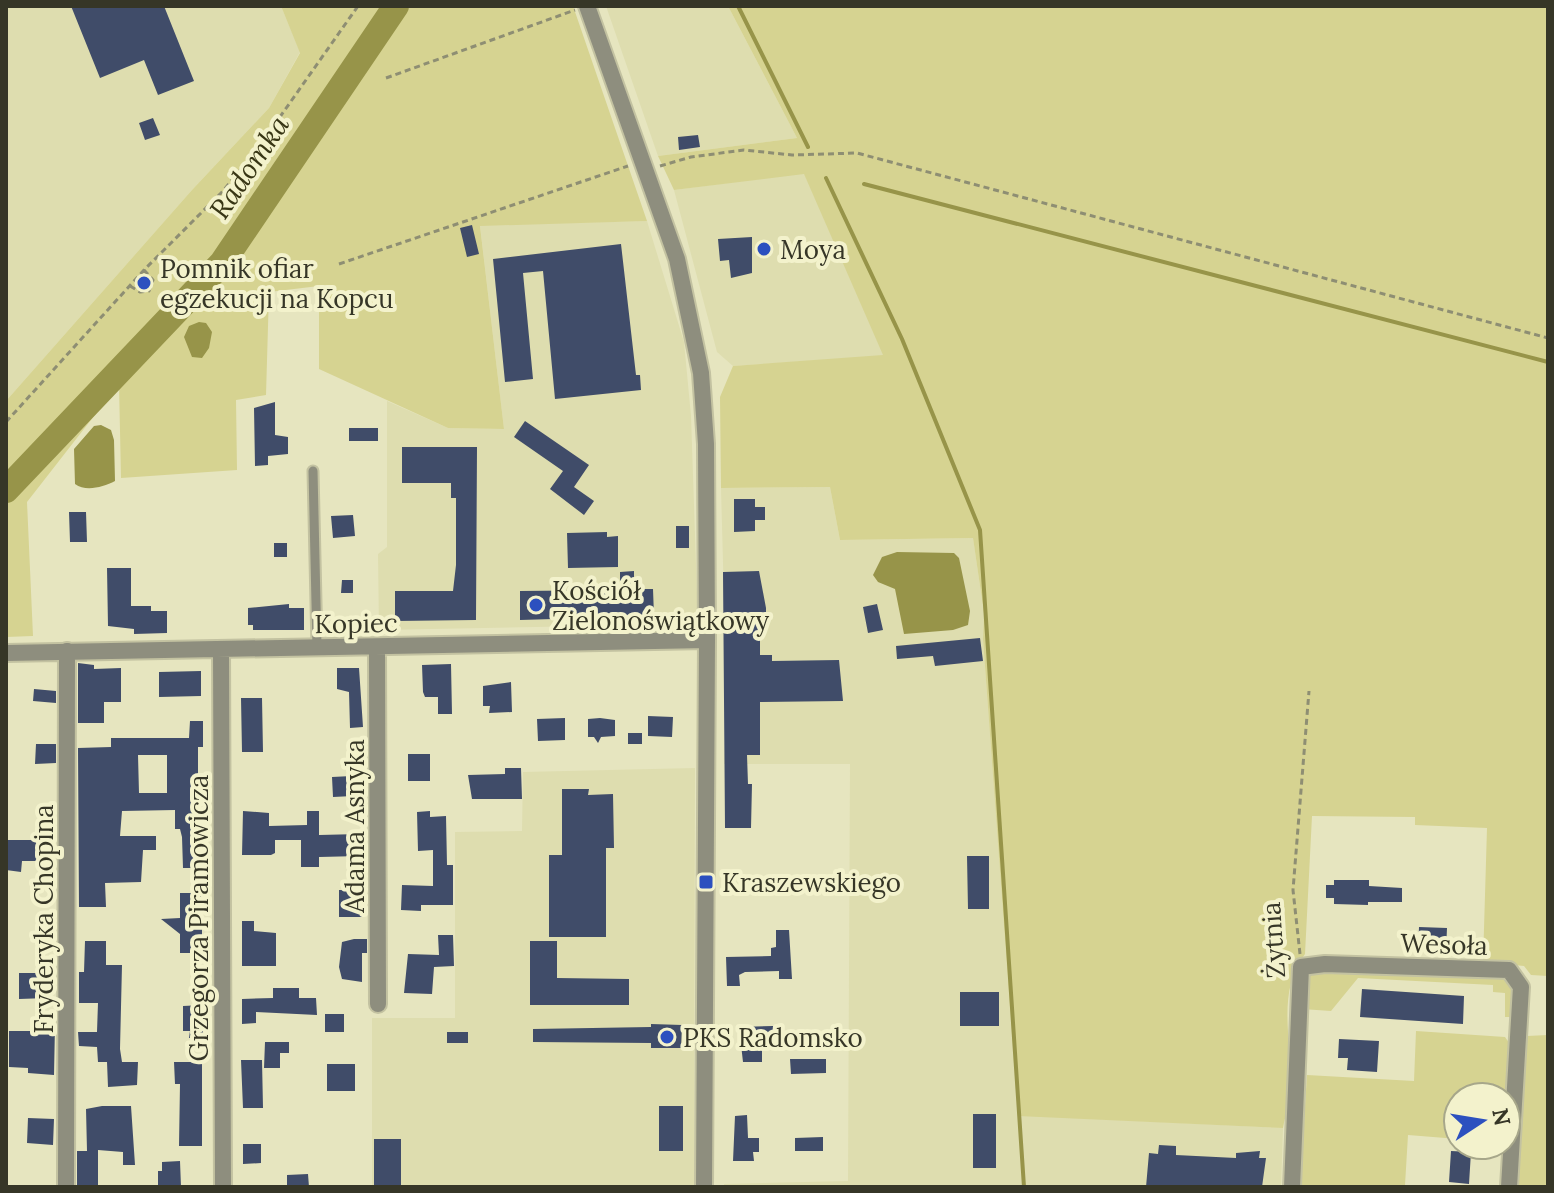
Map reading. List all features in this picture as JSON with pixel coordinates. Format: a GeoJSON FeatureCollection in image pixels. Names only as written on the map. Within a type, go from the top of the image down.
{"type":"FeatureCollection","features":[{"type":"Feature","properties":{"kind":"street"},"geometry":{"type":"LineString","coordinates":[[586,6],[677,259],[701,373],[707,640],[704,1187]]}},
{"type":"Feature","properties":{"kind":"street","name":"Kopiec"},"geometry":{"type":"LineString","coordinates":[[6,653],[707,640]]}},
{"type":"Feature","properties":{"kind":"street","name":"Adama Asnyka"},"geometry":{"type":"LineString","coordinates":[[377,647],[378,1004]]}},
{"type":"Feature","properties":{"kind":"street","name":"Grzegorza Piramowicza"},"geometry":{"type":"LineString","coordinates":[[221,649],[223,1187]]}},
{"type":"Feature","properties":{"kind":"street","name":"Fryderyka Chopina"},"geometry":{"type":"LineString","coordinates":[[66,1187],[67,651]]}},
{"type":"Feature","properties":{"kind":"street","name":"Wesoła"},"geometry":{"type":"LineString","coordinates":[[1301,967],[1325,964],[1509,970],[1516,976],[1521,987],[1509,1187]]}},
{"type":"Feature","properties":{"kind":"street","name":"Żytnia"},"geometry":{"type":"LineString","coordinates":[[1292,1187],[1301,967]]}},
{"type":"Feature","properties":{"kind":"lane"},"geometry":{"type":"LineString","coordinates":[[313,471],[317,647]]}},
{"type":"Feature","properties":{"kind":"path"},"geometry":{"type":"LineString","coordinates":[[6,422],[144,270],[188,229],[256,151],[358,6]]}},
{"type":"Feature","properties":{"kind":"path"},"geometry":{"type":"LineString","coordinates":[[386,78],[586,6]]}},
{"type":"Feature","properties":{"kind":"path"},"geometry":{"type":"LineString","coordinates":[[660,166],[691,157],[744,150],[792,155],[857,153],[1548,338]]}},
{"type":"Feature","properties":{"kind":"path"},"geometry":{"type":"LineString","coordinates":[[339,264],[643,161]]}},
{"type":"Feature","properties":{"kind":"path"},"geometry":{"type":"LineString","coordinates":[[130,286],[140,292],[151,289],[153,280],[144,270]]}},
{"type":"Feature","properties":{"kind":"path","name":"Żytnia"},"geometry":{"type":"LineString","coordinates":[[1301,967],[1293,890],[1309,691]]}},
{"type":"Feature","properties":{"kind":"shaded area"},"geometry":{"type":"Polygon","coordinates":[[[6,6],[281,6],[300,52],[269,108],[192,190],[6,401],[6,6]]]}},
{"type":"Feature","properties":{"kind":"shaded area"},"geometry":{"type":"Polygon","coordinates":[[[281,6],[573,6],[647,221],[480,226],[504,429],[448,428],[319,369],[319,286],[269,292],[266,395],[236,400],[237,470],[121,478],[119,384],[27,502],[33,636],[6,637],[6,401],[192,190],[269,108],[300,53],[281,6]]]}},
{"type":"Feature","properties":{"kind":"shaded area"},"geometry":{"type":"Polygon","coordinates":[[[606,6],[728,6],[797,138],[658,156],[606,6]]]}},
{"type":"Feature","properties":{"kind":"shaded area"},"geometry":{"type":"Polygon","coordinates":[[[728,6],[1548,6],[1548,976],[1531,975],[1524,966],[1483,962],[1487,828],[1415,825],[1415,817],[1312,816],[1305,954],[1290,985],[1288,1002],[1291,1090],[1283,1128],[1018,1116],[983,639],[984,613],[973,538],[840,540],[830,487],[721,488],[720,397],[733,366],[883,355],[804,174],[674,190],[658,156],[797,138],[728,6]]]}},
{"type":"Feature","properties":{"kind":"shaded area","name":"Moya"},"geometry":{"type":"Polygon","coordinates":[[[804,173],[884,356],[733,366],[717,352],[674,190],[804,173]]]}},
{"type":"Feature","properties":{"kind":"shaded area"},"geometry":{"type":"Polygon","coordinates":[[[647,221],[684,342],[691,416],[698,624],[379,630],[378,554],[387,547],[387,401],[448,428],[504,429],[480,225],[647,221]]]}},
{"type":"Feature","properties":{"kind":"shaded area"},"geometry":{"type":"Polygon","coordinates":[[[206,323],[212,332],[209,348],[202,358],[192,357],[184,337],[189,326],[206,323]]]}},
{"type":"Feature","properties":{"kind":"shaded area"},"geometry":{"type":"Polygon","coordinates":[[[101,425],[111,430],[114,440],[115,481],[95,488],[84,488],[75,484],[74,449],[94,426],[101,425]]]}},
{"type":"Feature","properties":{"kind":"shaded area"},"geometry":{"type":"Polygon","coordinates":[[[830,487],[840,540],[973,538],[984,613],[983,639],[1018,1115],[1283,1128],[1281,1187],[724,1187],[724,1184],[848,1181],[850,764],[724,764],[727,711],[721,488],[830,487]]]}},
{"type":"Feature","properties":{"kind":"shaded area"},"geometry":{"type":"Polygon","coordinates":[[[897,552],[954,553],[959,558],[970,611],[968,625],[953,630],[904,634],[895,589],[878,582],[873,575],[882,557],[897,552]]]}},
{"type":"Feature","properties":{"kind":"shaded area"},"geometry":{"type":"Polygon","coordinates":[[[695,768],[694,1187],[372,1187],[372,1018],[455,1018],[455,832],[522,831],[523,772],[695,768]]]}},
{"type":"Feature","properties":{"kind":"shaded area"},"geometry":{"type":"Polygon","coordinates":[[[1319,969],[1502,978],[1515,987],[1513,1017],[1505,1017],[1505,993],[1493,992],[1493,985],[1358,978],[1331,1011],[1302,1009],[1305,976],[1319,969]]]}},
{"type":"Feature","properties":{"kind":"shaded area"},"geometry":{"type":"Polygon","coordinates":[[[1416,1031],[1505,1037],[1512,1047],[1510,1081],[1442,1081],[1442,1138],[1408,1135],[1405,1185],[1418,1187],[1300,1187],[1307,1075],[1414,1081],[1416,1031]]]}},
{"type":"Feature","properties":{"kind":"shaded area"},"geometry":{"type":"Polygon","coordinates":[[[1548,1035],[1548,1187],[1518,1187],[1520,1161],[1522,1161],[1527,1036],[1548,1035]]]}},
{"type":"Feature","properties":{"kind":"building"},"geometry":{"type":"Polygon","coordinates":[[[71,6],[164,6],[194,81],[158,95],[144,60],[100,78],[71,6]]]}},
{"type":"Feature","properties":{"kind":"building"},"geometry":{"type":"Polygon","coordinates":[[[153,118],[160,135],[145,140],[139,123],[153,118]]]}},
{"type":"Feature","properties":{"kind":"building"},"geometry":{"type":"Polygon","coordinates":[[[698,135],[700,147],[679,150],[678,137],[698,135]]]}},
{"type":"Feature","properties":{"kind":"building"},"geometry":{"type":"Polygon","coordinates":[[[472,225],[479,254],[467,257],[460,228],[472,225]]]}},
{"type":"Feature","properties":{"kind":"building"},"geometry":{"type":"Polygon","coordinates":[[[752,237],[752,273],[731,278],[729,260],[720,261],[718,239],[752,237]]]}},
{"type":"Feature","properties":{"kind":"building"},"geometry":{"type":"Polygon","coordinates":[[[621,244],[636,375],[640,375],[641,390],[555,399],[543,271],[523,273],[533,379],[505,382],[493,259],[621,244]]]}},
{"type":"Feature","properties":{"kind":"building"},"geometry":{"type":"Polygon","coordinates":[[[275,402],[275,435],[288,437],[288,454],[268,456],[268,465],[255,466],[254,408],[275,402]]]}},
{"type":"Feature","properties":{"kind":"building"},"geometry":{"type":"Polygon","coordinates":[[[525,421],[589,465],[574,487],[594,501],[584,515],[550,489],[563,471],[514,437],[525,421]]]}},
{"type":"Feature","properties":{"kind":"building"},"geometry":{"type":"Polygon","coordinates":[[[349,428],[378,428],[378,441],[349,441],[349,428]]]}},
{"type":"Feature","properties":{"kind":"building"},"geometry":{"type":"Polygon","coordinates":[[[402,447],[477,447],[476,620],[395,621],[395,591],[453,591],[456,565],[456,498],[451,498],[451,483],[402,483],[402,447]]]}},
{"type":"Feature","properties":{"kind":"building"},"geometry":{"type":"Polygon","coordinates":[[[734,499],[755,499],[755,507],[765,507],[765,520],[755,520],[755,531],[734,532],[734,499]]]}},
{"type":"Feature","properties":{"kind":"building"},"geometry":{"type":"Polygon","coordinates":[[[69,512],[86,512],[87,542],[70,542],[69,512]]]}},
{"type":"Feature","properties":{"kind":"building"},"geometry":{"type":"Polygon","coordinates":[[[353,515],[355,536],[333,538],[331,516],[353,515]]]}},
{"type":"Feature","properties":{"kind":"building"},"geometry":{"type":"Polygon","coordinates":[[[676,526],[689,526],[689,548],[676,548],[676,526]]]}},
{"type":"Feature","properties":{"kind":"building"},"geometry":{"type":"Polygon","coordinates":[[[607,532],[607,537],[618,536],[618,567],[568,568],[567,533],[607,532]]]}},
{"type":"Feature","properties":{"kind":"building"},"geometry":{"type":"Polygon","coordinates":[[[274,543],[287,543],[287,557],[274,557],[274,543]]]}},
{"type":"Feature","properties":{"kind":"building"},"geometry":{"type":"Polygon","coordinates":[[[107,568],[131,568],[131,606],[151,606],[151,611],[167,611],[167,633],[134,634],[134,629],[108,626],[107,568]]]}},
{"type":"Feature","properties":{"kind":"building"},"geometry":{"type":"Polygon","coordinates":[[[634,571],[634,589],[653,589],[654,616],[520,620],[520,591],[620,590],[620,572],[634,571]]]}},
{"type":"Feature","properties":{"kind":"building"},"geometry":{"type":"Polygon","coordinates":[[[759,571],[766,608],[766,622],[760,623],[760,655],[772,655],[772,661],[839,660],[843,701],[760,702],[760,755],[747,755],[748,784],[752,784],[751,828],[725,828],[723,572],[759,571]]]}},
{"type":"Feature","properties":{"kind":"building"},"geometry":{"type":"Polygon","coordinates":[[[342,580],[353,580],[353,593],[341,593],[342,580]]]}},
{"type":"Feature","properties":{"kind":"building"},"geometry":{"type":"Polygon","coordinates":[[[289,604],[289,608],[304,608],[304,630],[253,630],[253,625],[248,625],[248,608],[289,604]]]}},
{"type":"Feature","properties":{"kind":"building"},"geometry":{"type":"Polygon","coordinates":[[[877,604],[883,630],[868,633],[863,607],[877,604]]]}},
{"type":"Feature","properties":{"kind":"building"},"geometry":{"type":"Polygon","coordinates":[[[980,638],[983,661],[935,666],[933,656],[897,659],[896,646],[980,638]]]}},
{"type":"Feature","properties":{"kind":"building"},"geometry":{"type":"Polygon","coordinates":[[[78,663],[94,665],[94,669],[121,668],[121,702],[104,702],[104,723],[78,723],[78,663]]]}},
{"type":"Feature","properties":{"kind":"building"},"geometry":{"type":"Polygon","coordinates":[[[451,664],[452,714],[438,714],[438,697],[425,697],[423,692],[422,665],[451,664]]]}},
{"type":"Feature","properties":{"kind":"building"},"geometry":{"type":"Polygon","coordinates":[[[337,668],[359,668],[363,727],[350,728],[349,692],[337,689],[337,668]]]}},
{"type":"Feature","properties":{"kind":"building"},"geometry":{"type":"Polygon","coordinates":[[[201,671],[201,696],[159,697],[159,672],[201,671]]]}},
{"type":"Feature","properties":{"kind":"building"},"geometry":{"type":"Polygon","coordinates":[[[511,682],[512,712],[489,713],[490,706],[483,706],[483,686],[511,682]]]}},
{"type":"Feature","properties":{"kind":"building"},"geometry":{"type":"Polygon","coordinates":[[[34,689],[56,691],[56,703],[33,701],[34,689]]]}},
{"type":"Feature","properties":{"kind":"building"},"geometry":{"type":"Polygon","coordinates":[[[241,698],[262,698],[263,752],[242,752],[241,698]]]}},
{"type":"Feature","properties":{"kind":"building"},"geometry":{"type":"Polygon","coordinates":[[[648,716],[673,717],[672,737],[648,736],[648,716]]]}},
{"type":"Feature","properties":{"kind":"building"},"geometry":{"type":"Polygon","coordinates":[[[565,718],[565,740],[538,741],[537,719],[565,718]]]}},
{"type":"Feature","properties":{"kind":"building"},"geometry":{"type":"Polygon","coordinates":[[[588,719],[615,720],[615,736],[601,737],[598,743],[594,737],[588,737],[588,719]]]}},
{"type":"Feature","properties":{"kind":"building"},"geometry":{"type":"Polygon","coordinates":[[[190,721],[203,721],[203,747],[198,747],[198,815],[202,815],[205,868],[183,868],[182,837],[180,829],[175,829],[175,810],[122,811],[120,836],[156,836],[156,850],[143,850],[141,882],[105,883],[106,907],[79,907],[78,748],[111,747],[111,738],[189,738],[190,721]],[[138,755],[139,793],[167,793],[167,755],[138,755]]]}},
{"type":"Feature","properties":{"kind":"building"},"geometry":{"type":"Polygon","coordinates":[[[628,733],[642,733],[642,744],[628,744],[628,733]]]}},
{"type":"Feature","properties":{"kind":"building"},"geometry":{"type":"Polygon","coordinates":[[[36,744],[56,744],[56,763],[35,764],[36,744]]]}},
{"type":"Feature","properties":{"kind":"building"},"geometry":{"type":"Polygon","coordinates":[[[408,754],[430,754],[430,781],[408,781],[408,754]]]}},
{"type":"Feature","properties":{"kind":"building"},"geometry":{"type":"Polygon","coordinates":[[[505,768],[521,768],[522,799],[472,799],[468,775],[505,774],[505,768]]]}},
{"type":"Feature","properties":{"kind":"building"},"geometry":{"type":"Polygon","coordinates":[[[352,776],[353,796],[333,797],[332,777],[352,776]]]}},
{"type":"Feature","properties":{"kind":"building"},"geometry":{"type":"Polygon","coordinates":[[[562,789],[589,789],[588,795],[613,794],[614,848],[606,848],[606,937],[549,937],[549,855],[562,855],[562,789]]]}},
{"type":"Feature","properties":{"kind":"building"},"geometry":{"type":"Polygon","coordinates":[[[243,811],[269,813],[269,826],[307,825],[307,811],[319,811],[319,835],[360,834],[360,856],[319,857],[319,867],[301,867],[301,840],[275,840],[275,853],[271,855],[242,855],[243,811]]]}},
{"type":"Feature","properties":{"kind":"building"},"geometry":{"type":"Polygon","coordinates":[[[430,811],[430,817],[446,816],[447,865],[453,865],[453,905],[421,905],[421,911],[401,910],[402,885],[433,886],[433,850],[418,851],[417,812],[430,811]]]}},
{"type":"Feature","properties":{"kind":"building"},"geometry":{"type":"Polygon","coordinates":[[[6,840],[49,840],[47,861],[22,861],[21,872],[6,870],[6,840]]]}},
{"type":"Feature","properties":{"kind":"building"},"geometry":{"type":"Polygon","coordinates":[[[967,856],[989,856],[989,909],[968,909],[967,856]]]}},
{"type":"Feature","properties":{"kind":"building"},"geometry":{"type":"Polygon","coordinates":[[[1334,880],[1369,880],[1369,886],[1402,888],[1402,902],[1334,904],[1334,898],[1326,898],[1326,885],[1334,885],[1334,880]]]}},
{"type":"Feature","properties":{"kind":"building"},"geometry":{"type":"Polygon","coordinates":[[[339,890],[362,890],[362,917],[339,917],[339,890]]]}},
{"type":"Feature","properties":{"kind":"building"},"geometry":{"type":"Polygon","coordinates":[[[180,893],[202,893],[202,953],[180,953],[180,934],[161,919],[180,918],[180,893]]]}},
{"type":"Feature","properties":{"kind":"building"},"geometry":{"type":"Polygon","coordinates":[[[242,921],[254,921],[254,931],[276,933],[276,966],[242,966],[242,921]]]}},
{"type":"Feature","properties":{"kind":"building"},"geometry":{"type":"Polygon","coordinates":[[[1419,927],[1447,928],[1446,951],[1418,951],[1419,927]]]}},
{"type":"Feature","properties":{"kind":"building"},"geometry":{"type":"Polygon","coordinates":[[[776,930],[789,930],[792,979],[779,979],[779,971],[745,972],[739,975],[740,986],[727,986],[726,957],[771,956],[771,948],[776,947],[776,930]]]}},
{"type":"Feature","properties":{"kind":"building"},"geometry":{"type":"Polygon","coordinates":[[[438,935],[453,935],[454,966],[434,967],[432,994],[404,993],[408,954],[439,955],[438,935]]]}},
{"type":"Feature","properties":{"kind":"building"},"geometry":{"type":"Polygon","coordinates":[[[367,939],[367,953],[362,953],[362,982],[342,979],[339,967],[342,942],[367,939]]]}},
{"type":"Feature","properties":{"kind":"building"},"geometry":{"type":"Polygon","coordinates":[[[85,941],[106,941],[106,965],[122,965],[120,1049],[122,1062],[138,1062],[137,1085],[108,1087],[107,1062],[98,1062],[97,1047],[79,1046],[78,1032],[97,1032],[98,1003],[79,1003],[79,972],[84,972],[85,941]]]}},
{"type":"Feature","properties":{"kind":"building"},"geometry":{"type":"Polygon","coordinates":[[[530,941],[557,941],[557,978],[629,979],[629,1005],[530,1005],[530,941]]]}},
{"type":"Feature","properties":{"kind":"building"},"geometry":{"type":"Polygon","coordinates":[[[19,973],[47,973],[47,998],[19,999],[19,973]]]}},
{"type":"Feature","properties":{"kind":"building"},"geometry":{"type":"Polygon","coordinates":[[[273,988],[299,988],[299,998],[316,998],[317,1015],[256,1012],[256,1023],[242,1024],[242,999],[273,998],[273,988]]]}},
{"type":"Feature","properties":{"kind":"building"},"geometry":{"type":"Polygon","coordinates":[[[1362,989],[1464,996],[1463,1024],[1360,1017],[1362,989]]]}},
{"type":"Feature","properties":{"kind":"building"},"geometry":{"type":"Polygon","coordinates":[[[960,992],[999,992],[999,1026],[960,1026],[960,992]]]}},
{"type":"Feature","properties":{"kind":"building"},"geometry":{"type":"Polygon","coordinates":[[[203,1005],[203,1038],[189,1038],[190,1031],[183,1031],[183,1006],[203,1005]]]}},
{"type":"Feature","properties":{"kind":"building"},"geometry":{"type":"Polygon","coordinates":[[[325,1014],[344,1014],[344,1032],[325,1032],[325,1014]]]}},
{"type":"Feature","properties":{"kind":"building"},"geometry":{"type":"Polygon","coordinates":[[[651,1024],[682,1025],[681,1048],[651,1048],[651,1043],[533,1042],[533,1029],[651,1027],[651,1024]]]}},
{"type":"Feature","properties":{"kind":"building"},"geometry":{"type":"Polygon","coordinates":[[[34,1025],[55,1025],[54,1075],[28,1073],[28,1068],[9,1067],[9,1031],[34,1031],[34,1025]]]}},
{"type":"Feature","properties":{"kind":"building"},"geometry":{"type":"Polygon","coordinates":[[[773,1026],[773,1049],[762,1049],[762,1062],[743,1062],[739,1027],[773,1026]]]}},
{"type":"Feature","properties":{"kind":"building"},"geometry":{"type":"Polygon","coordinates":[[[447,1032],[468,1032],[468,1043],[447,1043],[447,1032]]]}},
{"type":"Feature","properties":{"kind":"building"},"geometry":{"type":"Polygon","coordinates":[[[1339,1039],[1379,1041],[1377,1072],[1347,1070],[1348,1058],[1338,1058],[1339,1039]]]}},
{"type":"Feature","properties":{"kind":"building"},"geometry":{"type":"Polygon","coordinates":[[[265,1042],[289,1042],[289,1053],[280,1053],[280,1068],[264,1068],[265,1042]]]}},
{"type":"Feature","properties":{"kind":"building"},"geometry":{"type":"Polygon","coordinates":[[[790,1059],[826,1059],[826,1073],[791,1074],[790,1059]]]}},
{"type":"Feature","properties":{"kind":"building"},"geometry":{"type":"Polygon","coordinates":[[[241,1060],[262,1060],[263,1108],[243,1108],[241,1060]]]}},
{"type":"Feature","properties":{"kind":"building"},"geometry":{"type":"Polygon","coordinates":[[[174,1062],[202,1062],[202,1146],[179,1146],[180,1084],[175,1084],[174,1062]]]}},
{"type":"Feature","properties":{"kind":"building"},"geometry":{"type":"Polygon","coordinates":[[[327,1064],[355,1064],[355,1091],[327,1091],[327,1064]]]}},
{"type":"Feature","properties":{"kind":"building"},"geometry":{"type":"Polygon","coordinates":[[[131,1106],[135,1165],[123,1165],[123,1152],[98,1150],[98,1187],[77,1187],[77,1151],[87,1151],[86,1109],[131,1106]]]}},
{"type":"Feature","properties":{"kind":"building"},"geometry":{"type":"Polygon","coordinates":[[[659,1106],[683,1106],[683,1151],[659,1151],[659,1106]]]}},
{"type":"Feature","properties":{"kind":"building"},"geometry":{"type":"Polygon","coordinates":[[[973,1114],[996,1114],[996,1168],[973,1168],[973,1114]]]}},
{"type":"Feature","properties":{"kind":"building"},"geometry":{"type":"Polygon","coordinates":[[[747,1115],[748,1138],[759,1138],[759,1152],[753,1152],[754,1161],[733,1161],[735,1116],[747,1115]]]}},
{"type":"Feature","properties":{"kind":"building"},"geometry":{"type":"Polygon","coordinates":[[[28,1118],[54,1119],[53,1145],[27,1143],[28,1118]]]}},
{"type":"Feature","properties":{"kind":"building"},"geometry":{"type":"Polygon","coordinates":[[[823,1137],[823,1151],[795,1151],[795,1138],[823,1137]]]}},
{"type":"Feature","properties":{"kind":"building"},"geometry":{"type":"Polygon","coordinates":[[[374,1139],[401,1139],[401,1187],[374,1187],[374,1139]]]}},
{"type":"Feature","properties":{"kind":"building"},"geometry":{"type":"Polygon","coordinates":[[[243,1144],[261,1144],[261,1163],[243,1164],[243,1144]]]}},
{"type":"Feature","properties":{"kind":"building"},"geometry":{"type":"Polygon","coordinates":[[[1159,1145],[1176,1146],[1176,1155],[1236,1158],[1236,1153],[1260,1151],[1259,1158],[1266,1158],[1262,1187],[1146,1187],[1149,1153],[1158,1154],[1159,1145]]]}},
{"type":"Feature","properties":{"kind":"building"},"geometry":{"type":"Polygon","coordinates":[[[180,1161],[181,1187],[158,1186],[158,1171],[162,1171],[162,1162],[180,1161]]]}},
{"type":"Feature","properties":{"kind":"building"},"geometry":{"type":"Polygon","coordinates":[[[1450,1161],[1470,1161],[1469,1184],[1449,1182],[1450,1161]]]}},
{"type":"Feature","properties":{"kind":"building"},"geometry":{"type":"Polygon","coordinates":[[[308,1174],[309,1187],[287,1187],[287,1175],[308,1174]]]}},
{"type":"Feature","properties":{"kind":"waterway","name":"Radomka"},"geometry":{"type":"LineString","coordinates":[[6,490],[222,263],[396,6]]}},
{"type":"Feature","properties":{"kind":"waterway"},"geometry":{"type":"LineString","coordinates":[[738,6],[808,147]]}},
{"type":"Feature","properties":{"kind":"waterway"},"geometry":{"type":"LineString","coordinates":[[826,178],[902,339],[980,530],[1024,1187]]}},
{"type":"Feature","properties":{"kind":"waterway"},"geometry":{"type":"LineString","coordinates":[[864,184],[1548,362]]}},
{"type":"Feature","properties":{"kind":"place","name":"Moya"},"geometry":{"type":"Point","coordinates":[764,249]}},
{"type":"Feature","properties":{"kind":"place","name":"Pomnik ofiar egzekucji na Kopcu"},"geometry":{"type":"Point","coordinates":[144,283]}},
{"type":"Feature","properties":{"kind":"place","name":"Kościół Zielonoświątkowy"},"geometry":{"type":"Point","coordinates":[536,605]}},
{"type":"Feature","properties":{"kind":"place","name":"Kraszewskiego"},"geometry":{"type":"Point","coordinates":[706,882]}},
{"type":"Feature","properties":{"kind":"place","name":"PKS Radomsko"},"geometry":{"type":"Point","coordinates":[667,1037]}}]}
